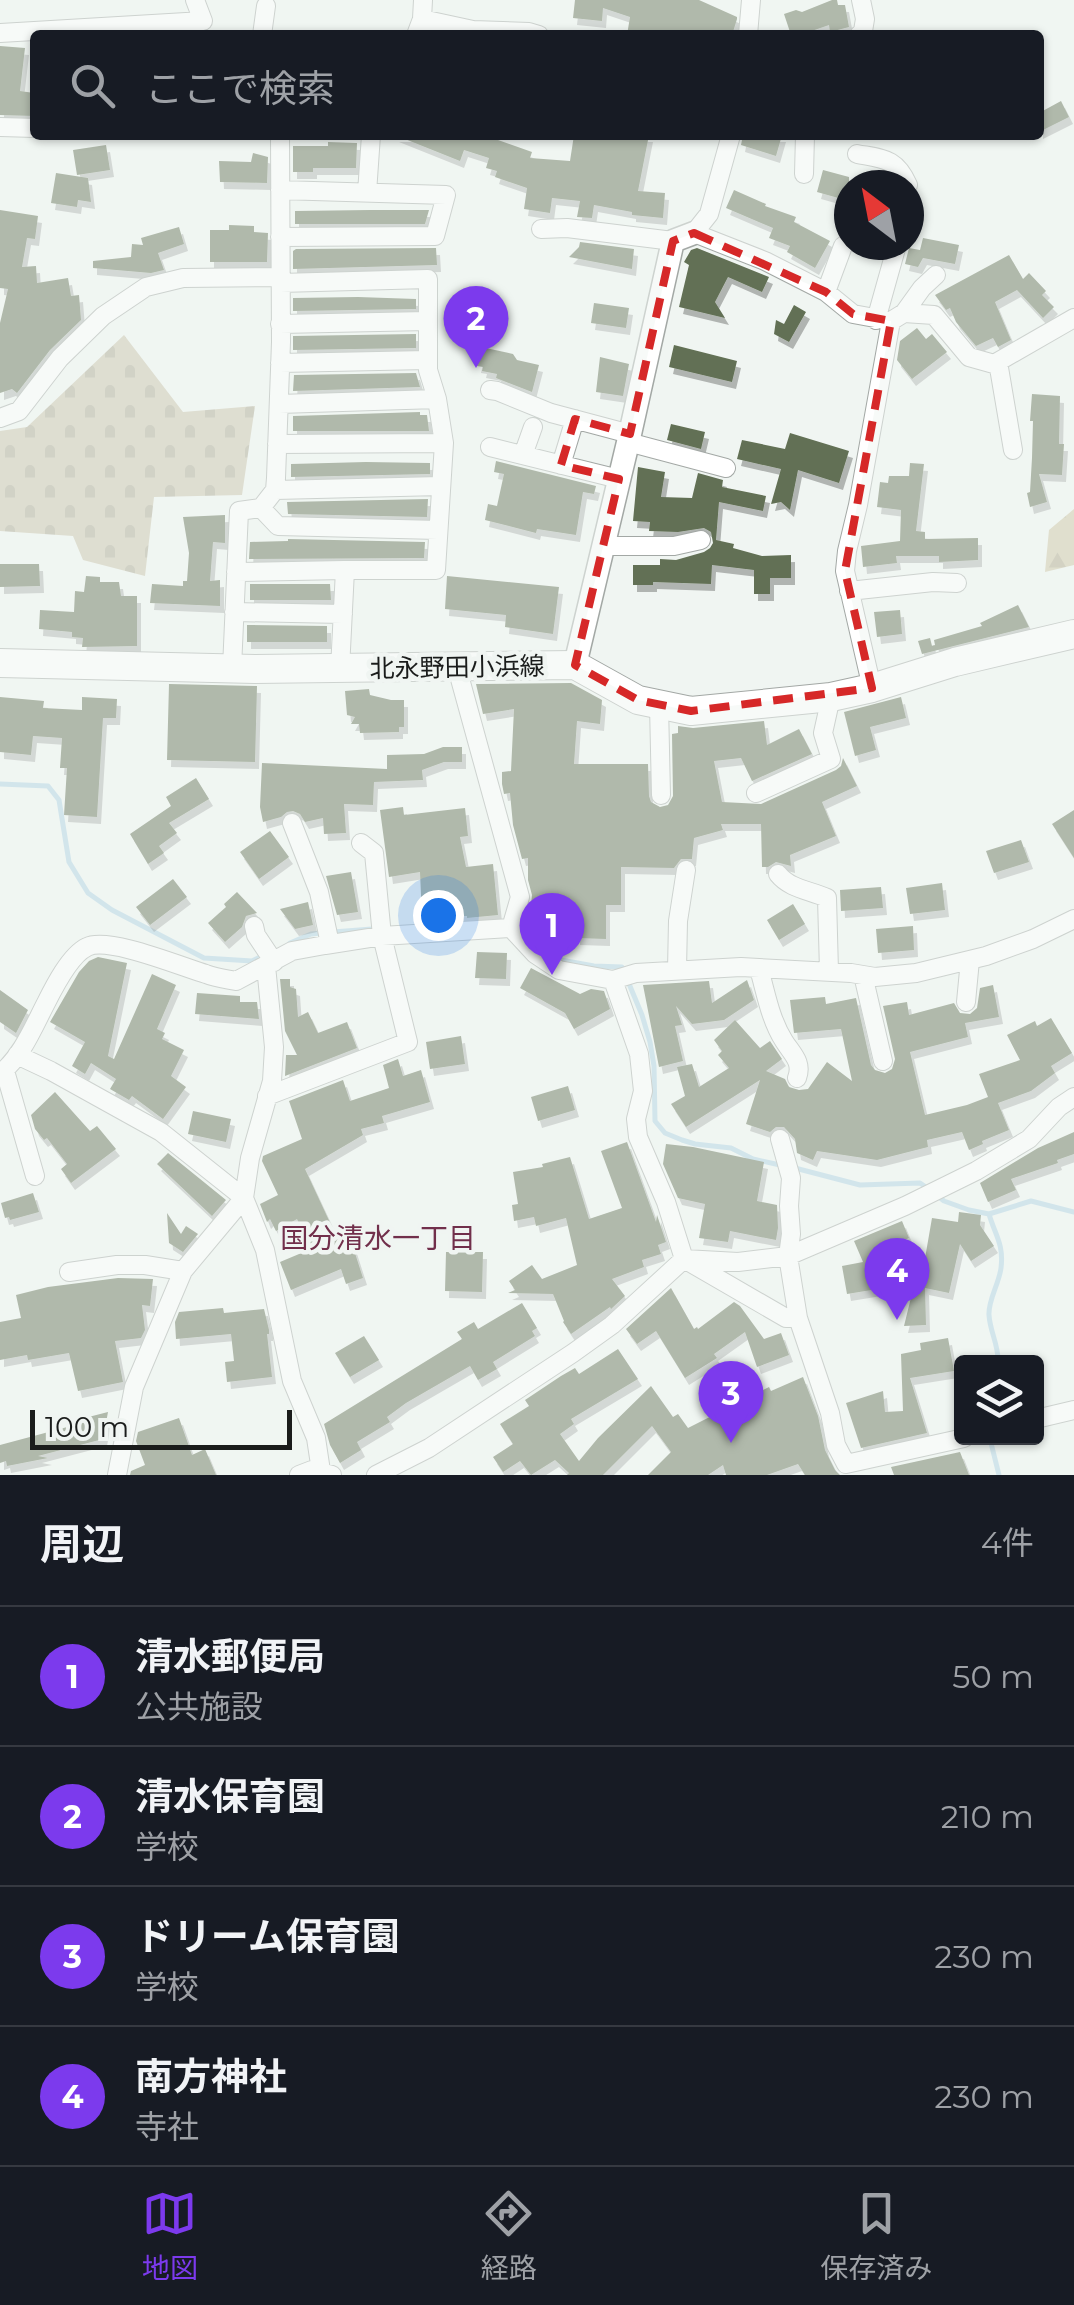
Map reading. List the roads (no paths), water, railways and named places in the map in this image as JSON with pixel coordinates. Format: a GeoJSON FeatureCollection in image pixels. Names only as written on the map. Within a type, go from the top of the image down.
{"type":"FeatureCollection","features":[{"type":"Feature","properties":{"kind":"main road","name":"北永野田小浜線"},"geometry":{"type":"LineString","coordinates":[[0,663],[340,669],[575,665],[638,700],[691,711],[831,697],[1074,634]]}},
{"type":"Feature","properties":{"kind":"street"},"geometry":{"type":"LineString","coordinates":[[50,30],[202,21],[195,0]]}},
{"type":"Feature","properties":{"kind":"street"},"geometry":{"type":"LineString","coordinates":[[748,30],[751,0]]}},
{"type":"Feature","properties":{"kind":"street"},"geometry":{"type":"LineString","coordinates":[[861,0],[864,30]]}},
{"type":"Feature","properties":{"kind":"street"},"geometry":{"type":"LineString","coordinates":[[263,30],[266,6]]}},
{"type":"Feature","properties":{"kind":"street"},"geometry":{"type":"LineString","coordinates":[[420,18],[472,30]]}},
{"type":"Feature","properties":{"kind":"street"},"geometry":{"type":"LineString","coordinates":[[0,33],[30,31]]}},
{"type":"Feature","properties":{"kind":"street"},"geometry":{"type":"LineString","coordinates":[[0,127],[30,128]]}},
{"type":"Feature","properties":{"kind":"street"},"geometry":{"type":"LineString","coordinates":[[232,668],[239,511],[261,508],[275,490],[280,363],[280,140]]}},
{"type":"Feature","properties":{"kind":"street"},"geometry":{"type":"LineString","coordinates":[[367,193],[371,140]]}},
{"type":"Feature","properties":{"kind":"street"},"geometry":{"type":"LineString","coordinates":[[575,665],[629,438],[684,237],[708,214],[730,140]]}},
{"type":"Feature","properties":{"kind":"street"},"geometry":{"type":"LineString","coordinates":[[804,174],[805,140]]}},
{"type":"Feature","properties":{"kind":"street"},"geometry":{"type":"LineString","coordinates":[[857,154],[890,160],[900,170]]}},
{"type":"Feature","properties":{"kind":"street"},"geometry":{"type":"LineString","coordinates":[[280,190],[446,196],[435,236],[280,236]]}},
{"type":"Feature","properties":{"kind":"street"},"geometry":{"type":"LineString","coordinates":[[542,228],[684,237],[765,261],[826,292],[853,314],[890,318],[934,315],[970,357],[994,364],[1074,318]]}},
{"type":"Feature","properties":{"kind":"street"},"geometry":{"type":"LineString","coordinates":[[826,292],[837,260]]}},
{"type":"Feature","properties":{"kind":"street"},"geometry":{"type":"LineString","coordinates":[[872,688],[845,570],[890,318],[896,260]]}},
{"type":"Feature","properties":{"kind":"street"},"geometry":{"type":"LineString","coordinates":[[890,318],[936,274]]}},
{"type":"Feature","properties":{"kind":"street"},"geometry":{"type":"LineString","coordinates":[[0,418],[19,410],[60,358],[104,316],[146,286],[183,278],[428,278],[428,370],[444,443],[436,570],[236,572]]}},
{"type":"Feature","properties":{"kind":"street"},"geometry":{"type":"LineString","coordinates":[[280,324],[428,321]]}},
{"type":"Feature","properties":{"kind":"street"},"geometry":{"type":"LineString","coordinates":[[280,363],[428,360]]}},
{"type":"Feature","properties":{"kind":"street"},"geometry":{"type":"LineString","coordinates":[[998,362],[1013,450]]}},
{"type":"Feature","properties":{"kind":"street"},"geometry":{"type":"LineString","coordinates":[[490,390],[726,468]]}},
{"type":"Feature","properties":{"kind":"street"},"geometry":{"type":"LineString","coordinates":[[278,404],[437,399]]}},
{"type":"Feature","properties":{"kind":"street"},"geometry":{"type":"LineString","coordinates":[[562,465],[575,419]]}},
{"type":"Feature","properties":{"kind":"street"},"geometry":{"type":"LineString","coordinates":[[522,455],[533,427]]}},
{"type":"Feature","properties":{"kind":"street"},"geometry":{"type":"LineString","coordinates":[[277,444],[444,443]]}},
{"type":"Feature","properties":{"kind":"street"},"geometry":{"type":"LineString","coordinates":[[490,447],[619,479]]}},
{"type":"Feature","properties":{"kind":"street"},"geometry":{"type":"LineString","coordinates":[[275,490],[441,486]]}},
{"type":"Feature","properties":{"kind":"street"},"geometry":{"type":"LineString","coordinates":[[261,508],[278,526],[438,530]]}},
{"type":"Feature","properties":{"kind":"street"},"geometry":{"type":"LineString","coordinates":[[603,546],[674,546],[701,540]]}},
{"type":"Feature","properties":{"kind":"street"},"geometry":{"type":"LineString","coordinates":[[340,669],[344,570]]}},
{"type":"Feature","properties":{"kind":"street"},"geometry":{"type":"LineString","coordinates":[[849,591],[957,583]]}},
{"type":"Feature","properties":{"kind":"street"},"geometry":{"type":"LineString","coordinates":[[234,612],[343,614]]}},
{"type":"Feature","properties":{"kind":"street"},"geometry":{"type":"LineString","coordinates":[[456,668],[520,896],[511,928]]}},
{"type":"Feature","properties":{"kind":"street"},"geometry":{"type":"LineString","coordinates":[[756,792],[831,759],[822,733],[831,697]]}},
{"type":"Feature","properties":{"kind":"street"},"geometry":{"type":"LineString","coordinates":[[658,705],[661,795]]}},
{"type":"Feature","properties":{"kind":"street"},"geometry":{"type":"LineString","coordinates":[[292,823],[320,892],[329,943]]}},
{"type":"Feature","properties":{"kind":"street"},"geometry":{"type":"LineString","coordinates":[[267,1096],[408,1042],[382,936],[374,853],[360,843]]}},
{"type":"Feature","properties":{"kind":"street"},"geometry":{"type":"LineString","coordinates":[[678,970],[678,921],[686,870]]}},
{"type":"Feature","properties":{"kind":"street"},"geometry":{"type":"LineString","coordinates":[[778,874],[797,888],[826,898],[828,972]]}},
{"type":"Feature","properties":{"kind":"street"},"geometry":{"type":"LineString","coordinates":[[511,928],[535,954],[559,970],[614,980],[636,973],[741,967],[875,977],[916,974],[970,960],[1032,939],[1074,919]]}},
{"type":"Feature","properties":{"kind":"street"},"geometry":{"type":"LineString","coordinates":[[35,1176],[2,1072],[24,1047],[57,981],[87,946],[102,944],[161,958],[236,982],[292,952],[329,943],[511,928]]}},
{"type":"Feature","properties":{"kind":"street"},"geometry":{"type":"LineString","coordinates":[[116,1475],[134,1388],[183,1272],[244,1198],[250,1158],[272,1081],[274,1047],[270,964],[258,935]]}},
{"type":"Feature","properties":{"kind":"street"},"geometry":{"type":"LineString","coordinates":[[966,1002],[970,960]]}},
{"type":"Feature","properties":{"kind":"street"},"geometry":{"type":"LineString","coordinates":[[760,969],[773,1019],[799,1063],[797,1078]]}},
{"type":"Feature","properties":{"kind":"street"},"geometry":{"type":"LineString","coordinates":[[863,975],[883,1061]]}},
{"type":"Feature","properties":{"kind":"street"},"geometry":{"type":"LineString","coordinates":[[614,980],[639,1054],[643,1091],[636,1118],[638,1137],[666,1202],[684,1259],[786,1318],[798,1318]]}},
{"type":"Feature","properties":{"kind":"street"},"geometry":{"type":"LineString","coordinates":[[17,1055],[161,1132],[244,1198],[265,1250],[292,1380],[327,1473],[312,1470],[298,1475]]}},
{"type":"Feature","properties":{"kind":"street"},"geometry":{"type":"LineString","coordinates":[[376,1475],[429,1448],[573,1354],[612,1325],[684,1259],[738,1262],[788,1256],[976,1171],[1028,1139],[1074,1097]]}},
{"type":"Feature","properties":{"kind":"street"},"geometry":{"type":"LineString","coordinates":[[780,1139],[790,1171],[788,1256],[798,1318],[830,1413],[836,1446],[849,1469],[954,1441]]}},
{"type":"Feature","properties":{"kind":"street"},"geometry":{"type":"LineString","coordinates":[[70,1272],[145,1264],[183,1272]]}},
{"type":"Feature","properties":{"kind":"street"},"geometry":{"type":"LineString","coordinates":[[1044,1417],[1074,1410]]}},
{"type":"Feature","properties":{"kind":"waterway"},"geometry":{"type":"LineString","coordinates":[[0,784],[48,786],[59,800],[69,862],[88,893],[112,910],[204,958],[252,961],[266,954]]}},
{"type":"Feature","properties":{"kind":"waterway"},"geometry":{"type":"LineString","coordinates":[[333,932],[372,929]]}},
{"type":"Feature","properties":{"kind":"waterway"},"geometry":{"type":"LineString","coordinates":[[290,943],[322,933]]}},
{"type":"Feature","properties":{"kind":"waterway"},"geometry":{"type":"LineString","coordinates":[[531,938],[561,960],[622,967],[650,1042],[655,1121],[665,1133],[695,1144],[731,1148],[753,1159],[780,1165]]}},
{"type":"Feature","properties":{"kind":"waterway"},"geometry":{"type":"LineString","coordinates":[[791,1167],[860,1185],[920,1183],[930,1190]]}},
{"type":"Feature","properties":{"kind":"waterway"},"geometry":{"type":"LineString","coordinates":[[939,1197],[989,1214],[1031,1201],[1074,1212]]}},
{"type":"Feature","properties":{"kind":"waterway"},"geometry":{"type":"LineString","coordinates":[[989,1214],[1002,1260],[989,1309],[997,1355]]}},
{"type":"Feature","properties":{"kind":"waterway"},"geometry":{"type":"LineString","coordinates":[[992,1445],[999,1475]]}},
{"type":"Feature","properties":{"kind":"place","name":"清水保育園"},"geometry":{"type":"Point","coordinates":[476,368]}},
{"type":"Feature","properties":{"kind":"place","name":"清水郵便局"},"geometry":{"type":"Point","coordinates":[552,975]}},
{"type":"Feature","properties":{"kind":"place","name":"南方神社"},"geometry":{"type":"Point","coordinates":[897,1320]}},
{"type":"Feature","properties":{"kind":"place","name":"ドリーム保育園"},"geometry":{"type":"Point","coordinates":[731,1443]}},
{"type":"Feature","properties":{"kind":"district","name":"国分清水一丁目"},"geometry":{"type":"Point","coordinates":[378,1238]}}]}
